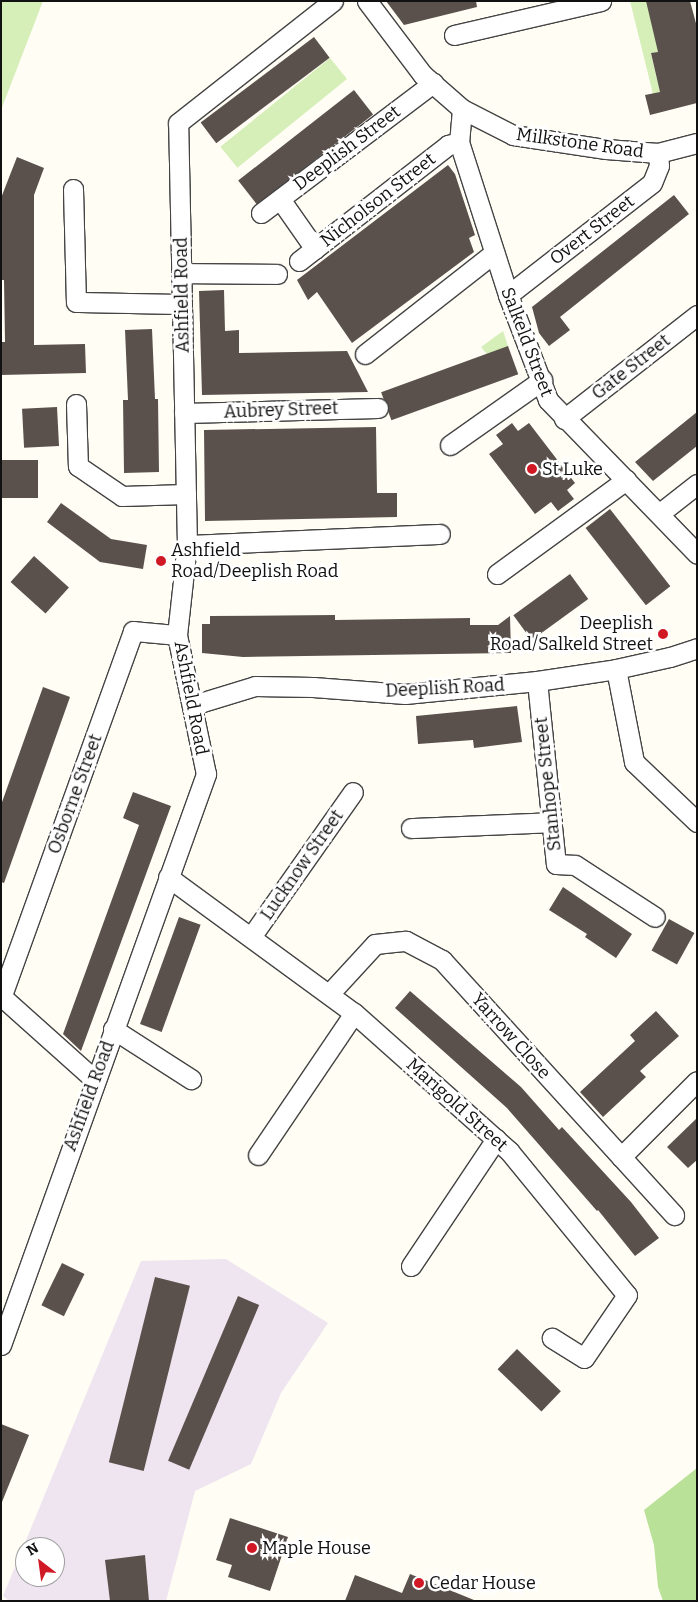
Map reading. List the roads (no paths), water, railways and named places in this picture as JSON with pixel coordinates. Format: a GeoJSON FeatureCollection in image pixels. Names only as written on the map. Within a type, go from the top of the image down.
{"type":"FeatureCollection","features":[{"type":"Feature","properties":{"kind":"street","name":"Ashfield Road"},"geometry":{"type":"LineString","coordinates":[[1,1345],[94,1080],[206,774],[177,635],[187,545],[178,123],[332,1]]}},
{"type":"Feature","properties":{"kind":"street","name":"Milkstone Road"},"geometry":{"type":"LineString","coordinates":[[367,1],[423,75],[462,109],[512,135],[606,149],[658,153],[697,144]]}},
{"type":"Feature","properties":{"kind":"street"},"geometry":{"type":"LineString","coordinates":[[454,35],[601,1]]}},
{"type":"Feature","properties":{"kind":"street","name":"Deeplish Street"},"geometry":{"type":"LineString","coordinates":[[262,213],[433,83]]}},
{"type":"Feature","properties":{"kind":"street","name":"Salkeld Street"},"geometry":{"type":"LineString","coordinates":[[462,109],[459,142],[508,295],[542,380],[548,400],[564,419],[660,513],[697,554]]}},
{"type":"Feature","properties":{"kind":"street","name":"Nicholson Street"},"geometry":{"type":"LineString","coordinates":[[299,261],[448,145],[459,142]]}},
{"type":"Feature","properties":{"kind":"street","name":"Overt Street"},"geometry":{"type":"LineString","coordinates":[[508,295],[652,183],[659,166],[658,153]]}},
{"type":"Feature","properties":{"kind":"street"},"geometry":{"type":"LineString","coordinates":[[73,189],[76,302],[182,304]]}},
{"type":"Feature","properties":{"kind":"street"},"geometry":{"type":"LineString","coordinates":[[280,199],[315,249]]}},
{"type":"Feature","properties":{"kind":"street"},"geometry":{"type":"LineString","coordinates":[[365,354],[494,253]]}},
{"type":"Feature","properties":{"kind":"street"},"geometry":{"type":"LineString","coordinates":[[181,272],[277,274]]}},
{"type":"Feature","properties":{"kind":"street","name":"Gate Street"},"geometry":{"type":"LineString","coordinates":[[564,419],[697,315]]}},
{"type":"Feature","properties":{"kind":"street"},"geometry":{"type":"LineString","coordinates":[[450,445],[542,380]]}},
{"type":"Feature","properties":{"kind":"street"},"geometry":{"type":"LineString","coordinates":[[76,404],[78,466],[122,496],[186,494]]}},
{"type":"Feature","properties":{"kind":"street","name":"Aubrey Street"},"geometry":{"type":"LineString","coordinates":[[184,413],[378,408]]}},
{"type":"Feature","properties":{"kind":"street"},"geometry":{"type":"LineString","coordinates":[[498,574],[626,480]]}},
{"type":"Feature","properties":{"kind":"street"},"geometry":{"type":"LineString","coordinates":[[660,513],[697,484]]}},
{"type":"Feature","properties":{"kind":"street"},"geometry":{"type":"LineString","coordinates":[[187,545],[440,534]]}},
{"type":"Feature","properties":{"kind":"street","name":"Osborne Street"},"geometry":{"type":"LineString","coordinates":[[1,997],[133,632],[177,635]]}},
{"type":"Feature","properties":{"kind":"street","name":"Deeplish Road"},"geometry":{"type":"LineString","coordinates":[[192,705],[255,686],[313,687],[405,694],[537,681],[616,669],[670,657],[697,648]]}},
{"type":"Feature","properties":{"kind":"street"},"geometry":{"type":"LineString","coordinates":[[616,669],[634,762],[697,822]]}},
{"type":"Feature","properties":{"kind":"street","name":"Stanhope Street"},"geometry":{"type":"LineString","coordinates":[[537,681],[556,864],[575,865],[655,917]]}},
{"type":"Feature","properties":{"kind":"street","name":"Lucknow Street"},"geometry":{"type":"LineString","coordinates":[[251,937],[353,792]]}},
{"type":"Feature","properties":{"kind":"street"},"geometry":{"type":"LineString","coordinates":[[412,828],[552,822]]}},
{"type":"Feature","properties":{"kind":"street","name":"Marigold Street"},"geometry":{"type":"LineString","coordinates":[[168,877],[354,1013],[496,1139],[509,1151],[628,1295],[584,1358],[552,1338]]}},
{"type":"Feature","properties":{"kind":"street","name":"Yarrow Close"},"geometry":{"type":"LineString","coordinates":[[329,994],[375,944],[406,941],[442,960],[674,1216]]}},
{"type":"Feature","properties":{"kind":"street"},"geometry":{"type":"LineString","coordinates":[[1,997],[94,1080]]}},
{"type":"Feature","properties":{"kind":"street"},"geometry":{"type":"LineString","coordinates":[[258,1155],[354,1013]]}},
{"type":"Feature","properties":{"kind":"street"},"geometry":{"type":"LineString","coordinates":[[113,1029],[191,1079]]}},
{"type":"Feature","properties":{"kind":"street"},"geometry":{"type":"LineString","coordinates":[[621,1157],[697,1081]]}},
{"type":"Feature","properties":{"kind":"street"},"geometry":{"type":"LineString","coordinates":[[411,1266],[496,1139]]}},
{"type":"Feature","properties":{"kind":"place","name":"St Luke"},"geometry":{"type":"Point","coordinates":[532,469]}},
{"type":"Feature","properties":{"kind":"place","name":"Ashfield Road/Deeplish Road"},"geometry":{"type":"Point","coordinates":[161,561]}},
{"type":"Feature","properties":{"kind":"place","name":"Deeplish Road/Salkeld Street"},"geometry":{"type":"Point","coordinates":[663,634]}},
{"type":"Feature","properties":{"kind":"place","name":"Maple House"},"geometry":{"type":"Point","coordinates":[252,1548]}},
{"type":"Feature","properties":{"kind":"place","name":"Cedar House"},"geometry":{"type":"Point","coordinates":[419,1583]}}]}
